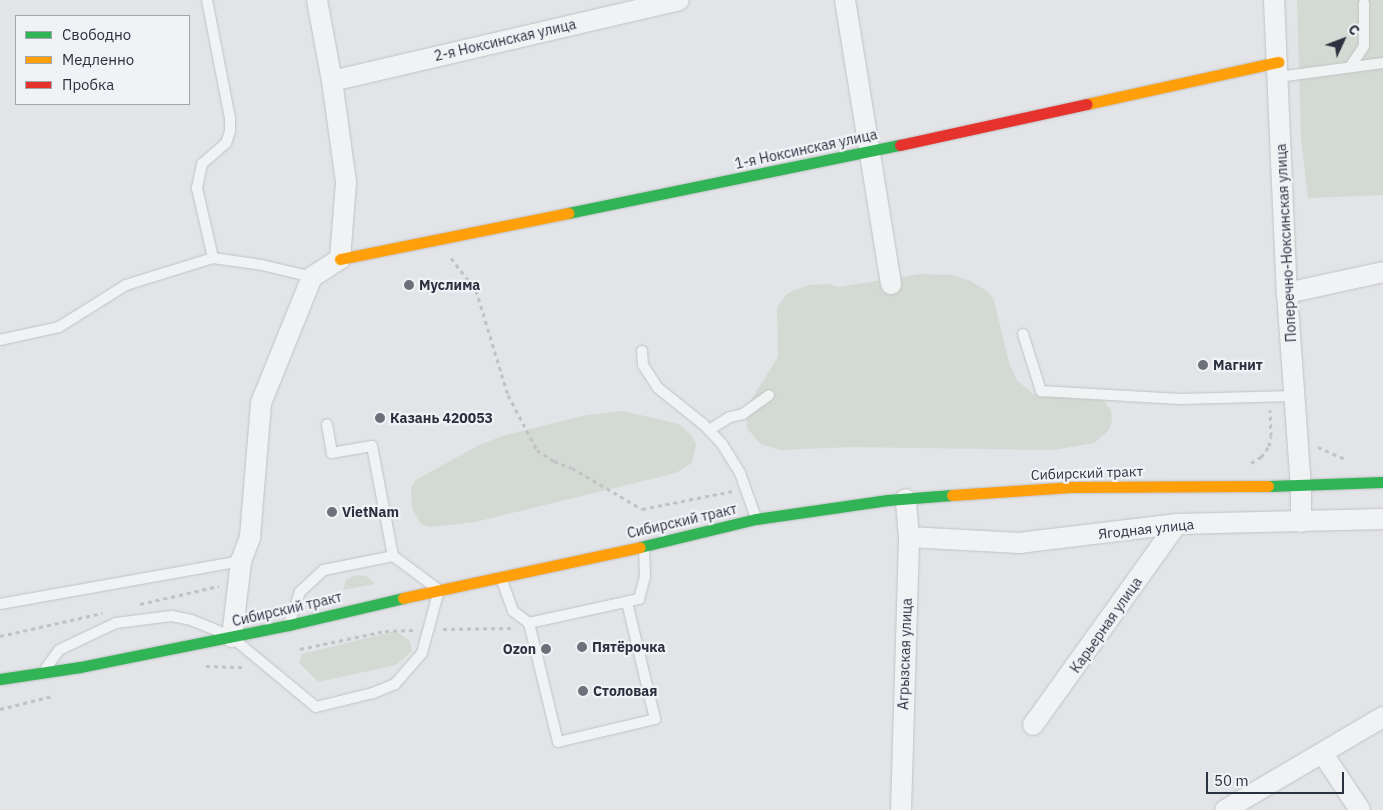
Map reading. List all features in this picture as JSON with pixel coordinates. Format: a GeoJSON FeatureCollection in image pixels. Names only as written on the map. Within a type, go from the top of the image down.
{"type":"FeatureCollection","features":[{"type":"Feature","properties":{"kind":"main road","name":"1-я Ноксинская улица"},"geometry":{"type":"LineString","coordinates":[[340,259],[1278,69]]}},
{"type":"Feature","properties":{"kind":"main road","name":"Сибирский тракт"},"geometry":{"type":"LineString","coordinates":[[0,679],[289,625],[439,590],[644,546],[756,519],[906,499],[1071,487],[1301,486],[1383,482]]}},
{"type":"Feature","properties":{"kind":"street"},"geometry":{"type":"LineString","coordinates":[[232,637],[241,561],[250,538],[261,403],[312,277],[340,259],[346,182],[332,81],[317,0]]}},
{"type":"Feature","properties":{"kind":"street","name":"2-я Ноксинская улица"},"geometry":{"type":"LineString","coordinates":[[332,81],[679,0]]}},
{"type":"Feature","properties":{"kind":"street"},"geometry":{"type":"LineString","coordinates":[[845,0],[891,284]]}},
{"type":"Feature","properties":{"kind":"street","name":"Поперечно-Ноксинская улица"},"geometry":{"type":"LineString","coordinates":[[1274,0],[1287,293],[1301,486],[1301,522]]}},
{"type":"Feature","properties":{"kind":"street"},"geometry":{"type":"LineString","coordinates":[[1287,293],[1383,272]]}},
{"type":"Feature","properties":{"kind":"street","name":"Агрызская улица"},"geometry":{"type":"LineString","coordinates":[[901,810],[909,537],[906,499]]}},
{"type":"Feature","properties":{"kind":"street","name":"Ягодная улица"},"geometry":{"type":"LineString","coordinates":[[909,537],[1019,543],[1177,524],[1383,519]]}},
{"type":"Feature","properties":{"kind":"street","name":"Карьерная улица"},"geometry":{"type":"LineString","coordinates":[[1033,725],[1177,524]]}},
{"type":"Feature","properties":{"kind":"street"},"geometry":{"type":"LineString","coordinates":[[1225,810],[1383,717]]}},
{"type":"Feature","properties":{"kind":"street"},"geometry":{"type":"LineString","coordinates":[[1323,754],[1360,810]]}},
{"type":"Feature","properties":{"kind":"lane"},"geometry":{"type":"LineString","coordinates":[[207,0],[230,118],[230,131],[226,143],[202,164],[197,188],[213,258]]}},
{"type":"Feature","properties":{"kind":"lane"},"geometry":{"type":"LineString","coordinates":[[1350,67],[1364,46],[1364,3]]}},
{"type":"Feature","properties":{"kind":"lane"},"geometry":{"type":"LineString","coordinates":[[1278,69],[1350,67],[1383,63]]}},
{"type":"Feature","properties":{"kind":"lane"},"geometry":{"type":"LineString","coordinates":[[0,340],[59,327],[126,285],[213,258],[262,265],[312,277]]}},
{"type":"Feature","properties":{"kind":"lane"},"geometry":{"type":"LineString","coordinates":[[1023,334],[1041,391],[1180,399],[1294,396]]}},
{"type":"Feature","properties":{"kind":"lane"},"geometry":{"type":"LineString","coordinates":[[642,351],[643,365],[658,388],[709,430],[722,444],[740,473],[756,519]]}},
{"type":"Feature","properties":{"kind":"lane"},"geometry":{"type":"LineString","coordinates":[[709,430],[730,417],[743,414],[769,395]]}},
{"type":"Feature","properties":{"kind":"lane"},"geometry":{"type":"LineString","coordinates":[[44,672],[59,650],[116,624],[172,616],[190,620],[232,637],[316,707],[372,693],[395,684],[422,653],[439,590],[393,556],[372,446],[332,453],[327,424]]}},
{"type":"Feature","properties":{"kind":"lane"},"geometry":{"type":"LineString","coordinates":[[529,623],[639,599],[644,576],[644,546]]}},
{"type":"Feature","properties":{"kind":"lane"},"geometry":{"type":"LineString","coordinates":[[289,625],[300,592],[324,570],[393,556]]}},
{"type":"Feature","properties":{"kind":"lane"},"geometry":{"type":"LineString","coordinates":[[0,604],[241,561]]}},
{"type":"Feature","properties":{"kind":"lane"},"geometry":{"type":"LineString","coordinates":[[501,577],[513,611],[529,623],[558,742],[655,719],[627,602]]}},
{"type":"Feature","properties":{"kind":"path"},"geometry":{"type":"LineString","coordinates":[[437,240],[476,290],[508,395],[536,450],[554,461],[572,468],[642,509],[746,489]]}},
{"type":"Feature","properties":{"kind":"path"},"geometry":{"type":"LineString","coordinates":[[1251,463],[1261,457],[1268,446],[1271,436],[1270,397]]}},
{"type":"Feature","properties":{"kind":"path"},"geometry":{"type":"LineString","coordinates":[[1318,447],[1342,459],[1350,459]]}},
{"type":"Feature","properties":{"kind":"shaded area"},"geometry":{"type":"Polygon","coordinates":[[[1297,0],[1383,0],[1383,195],[1308,198],[1301,139],[1297,0]]]}},
{"type":"Feature","properties":{"kind":"shaded area"},"geometry":{"type":"Polygon","coordinates":[[[921,274],[952,275],[971,281],[988,292],[994,300],[1009,363],[1017,380],[1033,394],[1042,397],[1089,392],[1099,395],[1111,410],[1112,420],[1109,430],[1094,443],[1054,450],[851,447],[781,450],[760,444],[747,428],[746,408],[778,357],[777,307],[788,293],[808,285],[829,284],[838,287],[921,274]]]}},
{"type":"Feature","properties":{"kind":"shaded area"},"geometry":{"type":"Polygon","coordinates":[[[623,411],[679,424],[691,435],[696,444],[692,463],[676,473],[475,522],[431,527],[421,524],[412,508],[411,488],[416,480],[477,446],[505,435],[587,415],[623,411]]]}},
{"type":"Feature","properties":{"kind":"shaded area"},"geometry":{"type":"Polygon","coordinates":[[[356,575],[366,576],[375,584],[343,590],[346,580],[356,575]]]}},
{"type":"Feature","properties":{"kind":"shaded area"},"geometry":{"type":"Polygon","coordinates":[[[396,631],[409,640],[412,651],[396,665],[318,682],[299,663],[302,654],[396,631]]]}},
{"type":"Feature","properties":{"kind":"traffic: fast"},"geometry":{"type":"LineString","coordinates":[[568,213],[900,145]]}},
{"type":"Feature","properties":{"kind":"traffic: fast"},"geometry":{"type":"LineString","coordinates":[[1268,486],[1383,482]]}},
{"type":"Feature","properties":{"kind":"traffic: fast"},"geometry":{"type":"LineString","coordinates":[[640,547],[756,519],[888,500],[952,495]]}},
{"type":"Feature","properties":{"kind":"traffic: fast"},"geometry":{"type":"LineString","coordinates":[[0,679],[80,667],[289,625],[403,598]]}},
{"type":"Feature","properties":{"kind":"traffic: slow"},"geometry":{"type":"LineString","coordinates":[[1087,104],[1278,62]]}},
{"type":"Feature","properties":{"kind":"traffic: slow"},"geometry":{"type":"LineString","coordinates":[[340,259],[568,213]]}},
{"type":"Feature","properties":{"kind":"traffic: slow"},"geometry":{"type":"LineString","coordinates":[[952,495],[1071,487],[1268,486]]}},
{"type":"Feature","properties":{"kind":"traffic: slow"},"geometry":{"type":"LineString","coordinates":[[403,598],[640,547]]}},
{"type":"Feature","properties":{"kind":"traffic: jam"},"geometry":{"type":"LineString","coordinates":[[900,145],[1087,104]]}},
{"type":"Feature","properties":{"kind":"place","name":"Муслима"},"geometry":{"type":"Point","coordinates":[409,285]}},
{"type":"Feature","properties":{"kind":"place","name":"Магнит"},"geometry":{"type":"Point","coordinates":[1203,365]}},
{"type":"Feature","properties":{"kind":"place","name":"Казань 420053"},"geometry":{"type":"Point","coordinates":[380,418]}},
{"type":"Feature","properties":{"kind":"place","name":"VietNam"},"geometry":{"type":"Point","coordinates":[332,512]}},
{"type":"Feature","properties":{"kind":"place","name":"Пятёрочка"},"geometry":{"type":"Point","coordinates":[582,647]}},
{"type":"Feature","properties":{"kind":"place","name":"Ozon"},"geometry":{"type":"Point","coordinates":[546,649]}},
{"type":"Feature","properties":{"kind":"place","name":"Столовая"},"geometry":{"type":"Point","coordinates":[583,691]}}]}
